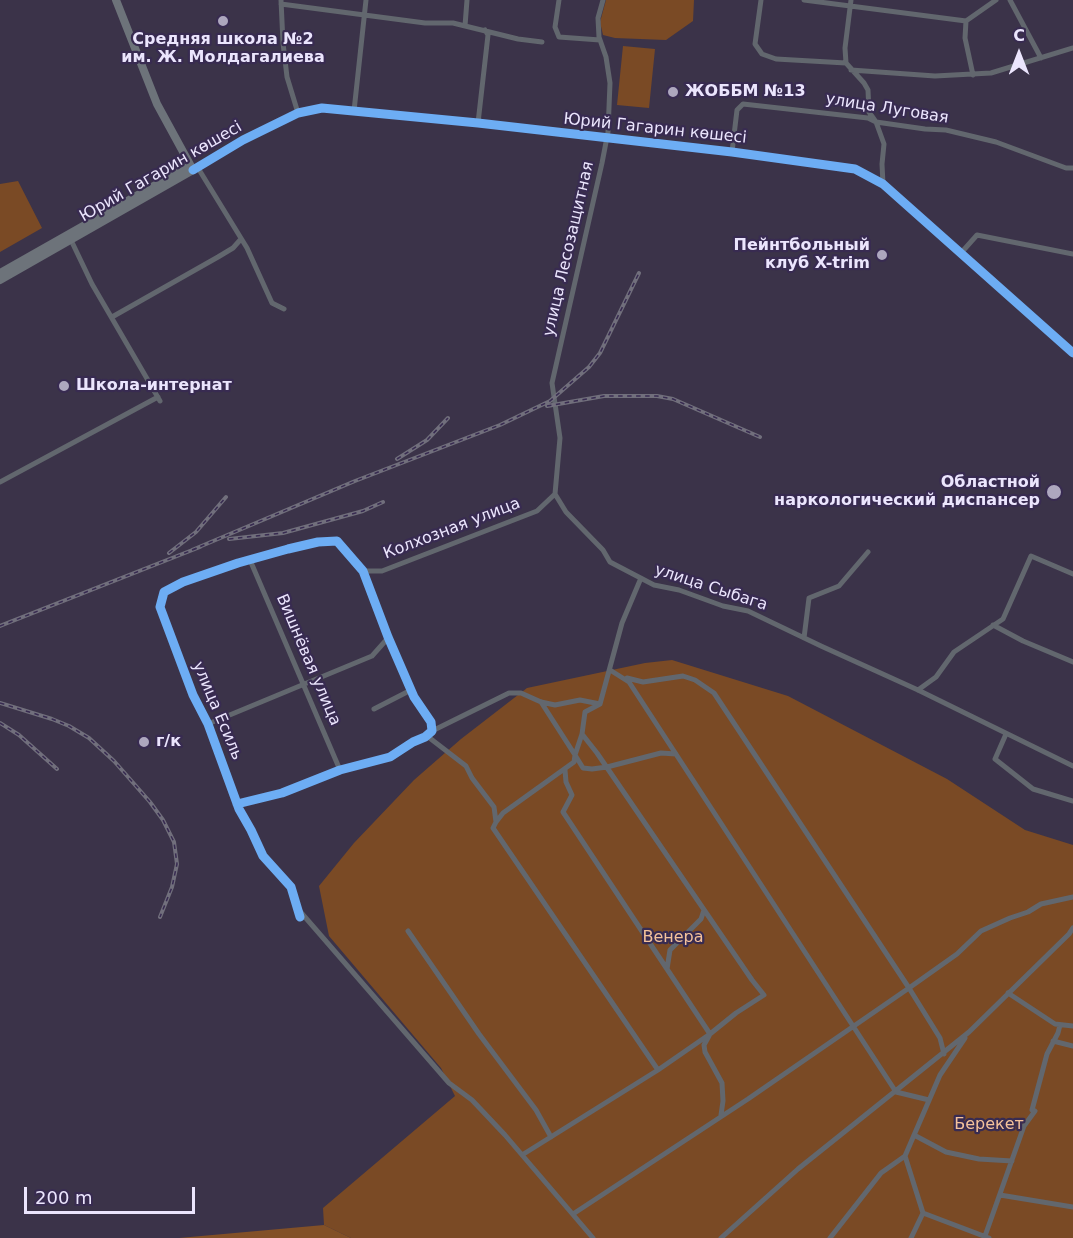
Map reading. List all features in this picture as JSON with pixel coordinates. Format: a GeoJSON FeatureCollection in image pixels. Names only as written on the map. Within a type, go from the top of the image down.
{"type":"FeatureCollection","features":[{"type":"Feature","properties":{"kind":"main road"},"geometry":{"type":"LineString","coordinates":[[116,0],[157,104],[193,168]]}},
{"type":"Feature","properties":{"kind":"main road","name":"Юрий Гагарин көшесі"},"geometry":{"type":"LineString","coordinates":[[0,273],[193,168]]}},
{"type":"Feature","properties":{"kind":"main road","name":"Юрий Гагарин көшесі"},"geometry":{"type":"LineString","coordinates":[[0,280],[69,237]]}},
{"type":"Feature","properties":{"kind":"street"},"geometry":{"type":"LineString","coordinates":[[354,111],[366,0]]}},
{"type":"Feature","properties":{"kind":"street"},"geometry":{"type":"LineString","coordinates":[[465,26],[467,0]]}},
{"type":"Feature","properties":{"kind":"street"},"geometry":{"type":"LineString","coordinates":[[560,0],[555,27],[559,37],[600,40]]}},
{"type":"Feature","properties":{"kind":"street","name":"улица Лесозащитная"},"geometry":{"type":"LineString","coordinates":[[555,494],[560,438],[552,383],[606,139],[610,83],[606,57],[600,40],[598,18],[603,0]]}},
{"type":"Feature","properties":{"kind":"street"},"geometry":{"type":"LineString","coordinates":[[761,0],[755,44],[762,54],[776,59],[846,63]]}},
{"type":"Feature","properties":{"kind":"street"},"geometry":{"type":"LineString","coordinates":[[804,0],[851,3],[966,21],[996,0]]}},
{"type":"Feature","properties":{"kind":"street"},"geometry":{"type":"LineString","coordinates":[[1010,0],[1041,58]]}},
{"type":"Feature","properties":{"kind":"street"},"geometry":{"type":"LineString","coordinates":[[298,113],[287,77],[281,2],[364,15],[465,26],[518,39],[542,42]]}},
{"type":"Feature","properties":{"kind":"street"},"geometry":{"type":"LineString","coordinates":[[851,3],[845,48],[846,63],[868,90],[869,112],[876,122],[884,144],[883,184]]}},
{"type":"Feature","properties":{"kind":"street"},"geometry":{"type":"LineString","coordinates":[[966,21],[965,38],[973,75]]}},
{"type":"Feature","properties":{"kind":"street"},"geometry":{"type":"LineString","coordinates":[[478,123],[488,35],[485,30]]}},
{"type":"Feature","properties":{"kind":"street"},"geometry":{"type":"LineString","coordinates":[[851,70],[935,76],[973,75],[992,73],[1073,48]]}},
{"type":"Feature","properties":{"kind":"street","name":"улица Луговая"},"geometry":{"type":"LineString","coordinates":[[732,152],[737,110],[743,104],[868,118],[876,122],[946,130],[996,142],[1066,168],[1073,168]]}},
{"type":"Feature","properties":{"kind":"street","name":"Юрий Гагарин көшесі"},"geometry":{"type":"LineString","coordinates":[[193,168],[298,113],[322,108],[732,152],[855,169],[883,184],[1073,353]]}},
{"type":"Feature","properties":{"kind":"street"},"geometry":{"type":"LineString","coordinates":[[193,168],[241,239],[272,303],[284,309]]}},
{"type":"Feature","properties":{"kind":"street"},"geometry":{"type":"LineString","coordinates":[[961,253],[977,236],[1073,254]]}},
{"type":"Feature","properties":{"kind":"street"},"geometry":{"type":"LineString","coordinates":[[0,482],[159,399],[92,284],[69,237]]}},
{"type":"Feature","properties":{"kind":"street"},"geometry":{"type":"LineString","coordinates":[[112,317],[218,258],[233,248],[241,239]]}},
{"type":"Feature","properties":{"kind":"street","name":"Юрий Гагарин көшесі"},"geometry":{"type":"LineString","coordinates":[[1065,345],[1073,348]]}},
{"type":"Feature","properties":{"kind":"street","name":"Колхозная улица"},"geometry":{"type":"LineString","coordinates":[[363,571],[382,572],[537,511],[555,494]]}},
{"type":"Feature","properties":{"kind":"street","name":"улица Сыбага"},"geometry":{"type":"LineString","coordinates":[[555,494],[566,512],[603,550],[610,562],[654,585],[679,590],[723,606],[748,611],[918,690],[1073,766]]}},
{"type":"Feature","properties":{"kind":"street"},"geometry":{"type":"LineString","coordinates":[[250,560],[318,542],[337,541],[363,571],[388,638],[411,690],[431,722],[429,733]]}},
{"type":"Feature","properties":{"kind":"street"},"geometry":{"type":"LineString","coordinates":[[804,638],[809,598],[839,586],[868,552]]}},
{"type":"Feature","properties":{"kind":"street"},"geometry":{"type":"LineString","coordinates":[[918,690],[936,677],[954,652],[1003,619],[1031,556],[1073,574]]}},
{"type":"Feature","properties":{"kind":"street","name":"Вишнёвая улица"},"geometry":{"type":"LineString","coordinates":[[250,560],[340,770]]}},
{"type":"Feature","properties":{"kind":"street","name":"улица Есиль"},"geometry":{"type":"LineString","coordinates":[[250,560],[171,587],[164,592],[160,607],[193,695],[208,724],[237,804],[263,856],[291,887],[300,917]]}},
{"type":"Feature","properties":{"kind":"street"},"geometry":{"type":"LineString","coordinates":[[641,578],[622,623],[600,704],[585,712],[574,762],[503,813],[493,828],[658,1070]]}},
{"type":"Feature","properties":{"kind":"street"},"geometry":{"type":"LineString","coordinates":[[993,625],[1071,661],[1073,653]]}},
{"type":"Feature","properties":{"kind":"street"},"geometry":{"type":"LineString","coordinates":[[208,724],[372,656],[388,638]]}},
{"type":"Feature","properties":{"kind":"street"},"geometry":{"type":"LineString","coordinates":[[610,670],[629,682],[896,1092],[929,1100]]}},
{"type":"Feature","properties":{"kind":"street"},"geometry":{"type":"LineString","coordinates":[[622,677],[643,682],[683,676],[695,680],[714,693],[909,988],[940,1038],[944,1054]]}},
{"type":"Feature","properties":{"kind":"street"},"geometry":{"type":"LineString","coordinates":[[374,709],[411,690]]}},
{"type":"Feature","properties":{"kind":"street"},"geometry":{"type":"LineString","coordinates":[[237,804],[282,793],[340,770],[390,757],[429,733],[509,693],[520,693],[555,705],[580,699],[600,704]]}},
{"type":"Feature","properties":{"kind":"street"},"geometry":{"type":"LineString","coordinates":[[541,702],[583,768],[607,767],[661,753],[676,754]]}},
{"type":"Feature","properties":{"kind":"street"},"geometry":{"type":"LineString","coordinates":[[429,733],[466,766],[472,778],[494,807],[496,822]]}},
{"type":"Feature","properties":{"kind":"street"},"geometry":{"type":"LineString","coordinates":[[522,1155],[658,1070],[764,995],[582,734]]}},
{"type":"Feature","properties":{"kind":"street"},"geometry":{"type":"LineString","coordinates":[[1006,734],[995,759],[1033,789],[1073,801]]}},
{"type":"Feature","properties":{"kind":"street"},"geometry":{"type":"LineString","coordinates":[[565,770],[566,782],[572,795],[563,812],[710,1034]]}},
{"type":"Feature","properties":{"kind":"street"},"geometry":{"type":"LineString","coordinates":[[573,1214],[909,988],[957,954],[981,931],[1028,912],[1041,904],[1073,897]]}},
{"type":"Feature","properties":{"kind":"street"},"geometry":{"type":"LineString","coordinates":[[297,907],[449,1083],[472,1100],[593,1238]]}},
{"type":"Feature","properties":{"kind":"street"},"geometry":{"type":"LineString","coordinates":[[667,969],[670,950],[701,919],[704,910]]}},
{"type":"Feature","properties":{"kind":"street"},"geometry":{"type":"LineString","coordinates":[[722,1238],[798,1169],[969,1032],[1071,935],[1073,928]]}},
{"type":"Feature","properties":{"kind":"street"},"geometry":{"type":"LineString","coordinates":[[408,931],[479,1034],[536,1110],[551,1137]]}},
{"type":"Feature","properties":{"kind":"street"},"geometry":{"type":"LineString","coordinates":[[1008,993],[1054,1024],[1073,1026]]}},
{"type":"Feature","properties":{"kind":"street"},"geometry":{"type":"LineString","coordinates":[[923,1214],[987,1237],[1024,1126],[1033,1111],[1047,1054],[1060,1025]]}},
{"type":"Feature","properties":{"kind":"street"},"geometry":{"type":"LineString","coordinates":[[830,1238],[881,1173],[905,1156],[940,1075],[969,1032]]}},
{"type":"Feature","properties":{"kind":"street"},"geometry":{"type":"LineString","coordinates":[[710,1034],[704,1045],[705,1052],[722,1083],[721,1115]]}},
{"type":"Feature","properties":{"kind":"street"},"geometry":{"type":"LineString","coordinates":[[1053,1041],[1073,1046]]}},
{"type":"Feature","properties":{"kind":"street"},"geometry":{"type":"LineString","coordinates":[[914,1135],[946,1152],[979,1159],[1012,1161]]}},
{"type":"Feature","properties":{"kind":"street"},"geometry":{"type":"LineString","coordinates":[[905,1156],[923,1214],[911,1238]]}},
{"type":"Feature","properties":{"kind":"street"},"geometry":{"type":"LineString","coordinates":[[1000,1195],[1073,1207]]}},
{"type":"Feature","properties":{"kind":"green space"},"geometry":{"type":"Polygon","coordinates":[[[606,0],[694,0],[693,21],[666,40],[615,38],[603,35],[600,22],[606,0]]]}},
{"type":"Feature","properties":{"kind":"green space"},"geometry":{"type":"Polygon","coordinates":[[[623,46],[655,49],[649,108],[617,105],[623,46]]]}},
{"type":"Feature","properties":{"kind":"green space"},"geometry":{"type":"Polygon","coordinates":[[[18,181],[42,228],[0,252],[0,184],[18,181]]]}},
{"type":"Feature","properties":{"kind":"green space","name":"Венера"},"geometry":{"type":"Polygon","coordinates":[[[672,660],[788,696],[947,779],[1025,830],[1073,845],[1073,1238],[351,1238],[324,1225],[323,1208],[455,1096],[441,1068],[329,936],[319,886],[354,843],[414,780],[461,739],[527,688],[645,663],[672,660]]]}},
{"type":"Feature","properties":{"kind":"shaded area"},"geometry":{"type":"Polygon","coordinates":[[[324,1225],[351,1238],[179,1238],[324,1225]]]}},
{"type":"Feature","properties":{"kind":"railway"},"geometry":{"type":"LineString","coordinates":[[192,550],[355,481],[500,425],[550,401],[589,367],[600,353],[639,273]]}},
{"type":"Feature","properties":{"kind":"railway"},"geometry":{"type":"LineString","coordinates":[[547,406],[604,396],[657,396],[673,399],[760,437]]}},
{"type":"Feature","properties":{"kind":"railway"},"geometry":{"type":"LineString","coordinates":[[397,459],[427,440],[448,418]]}},
{"type":"Feature","properties":{"kind":"railway"},"geometry":{"type":"LineString","coordinates":[[169,553],[196,532],[226,497]]}},
{"type":"Feature","properties":{"kind":"railway"},"geometry":{"type":"LineString","coordinates":[[229,539],[283,533],[363,511],[383,502]]}},
{"type":"Feature","properties":{"kind":"railway"},"geometry":{"type":"LineString","coordinates":[[0,626],[200,547]]}},
{"type":"Feature","properties":{"kind":"railway"},"geometry":{"type":"LineString","coordinates":[[0,703],[52,719],[89,738],[114,761],[150,802],[163,820],[174,842],[177,864],[172,887],[160,917]]}},
{"type":"Feature","properties":{"kind":"railway"},"geometry":{"type":"LineString","coordinates":[[0,723],[19,735],[57,769]]}},
{"type":"Feature","properties":{"kind":"cycle path"},"geometry":{"type":"LineString","coordinates":[[193,170],[243,140],[298,113],[322,108],[732,152],[855,169],[883,184],[1073,353]]}},
{"type":"Feature","properties":{"kind":"cycle path"},"geometry":{"type":"LineString","coordinates":[[237,804],[282,793],[340,770],[390,757],[432,731],[431,722],[414,697],[388,637],[363,571],[337,541],[318,542],[288,549],[183,582],[164,592],[160,607],[193,695],[208,724],[239,809],[263,856],[291,887],[300,917]]}},
{"type":"Feature","properties":{"kind":"place","name":"Средняя школа №2 им. Ж. Молдагалиева"},"geometry":{"type":"Point","coordinates":[223,21]}},
{"type":"Feature","properties":{"kind":"place","name":"ЖОББМ №13"},"geometry":{"type":"Point","coordinates":[673,92]}},
{"type":"Feature","properties":{"kind":"place","name":"Пейнтбольный клуб X-trim"},"geometry":{"type":"Point","coordinates":[882,255]}},
{"type":"Feature","properties":{"kind":"place","name":"Школа-интернат"},"geometry":{"type":"Point","coordinates":[64,386]}},
{"type":"Feature","properties":{"kind":"place","name":"Областной наркологический диспансер"},"geometry":{"type":"Point","coordinates":[1054,492]}},
{"type":"Feature","properties":{"kind":"place","name":"г/к"},"geometry":{"type":"Point","coordinates":[144,742]}},
{"type":"Feature","properties":{"kind":"park label","name":"Берекет"},"geometry":{"type":"Point","coordinates":[989,1125]}}]}
